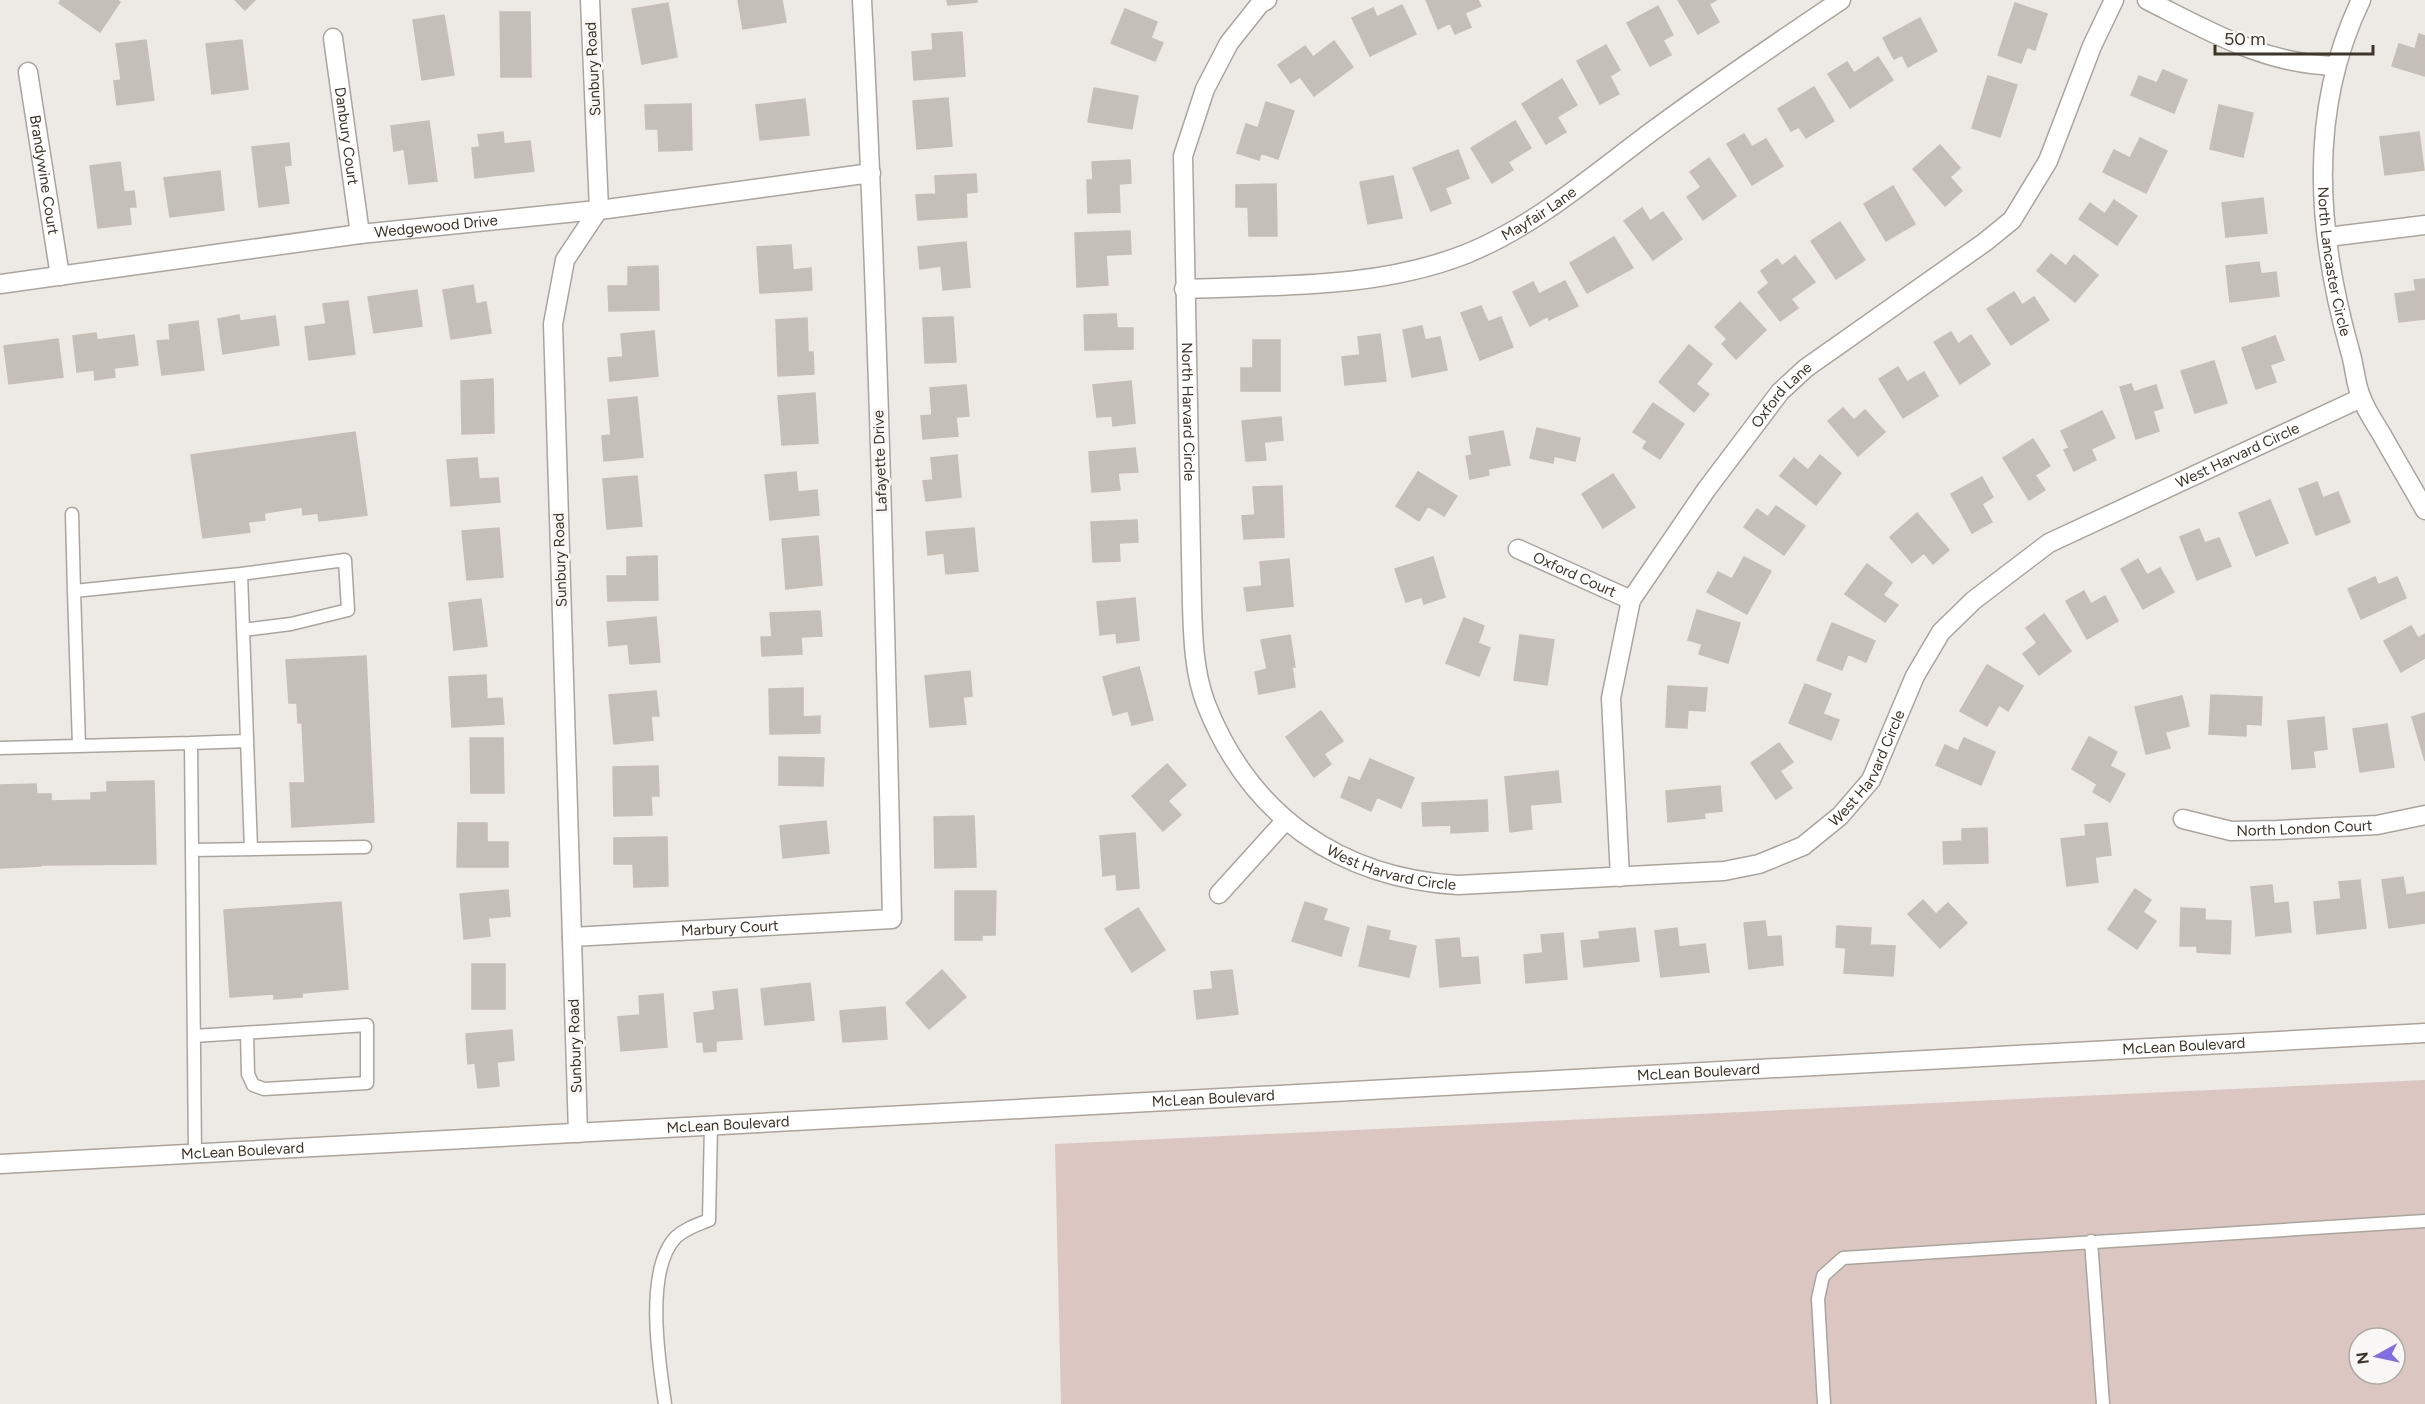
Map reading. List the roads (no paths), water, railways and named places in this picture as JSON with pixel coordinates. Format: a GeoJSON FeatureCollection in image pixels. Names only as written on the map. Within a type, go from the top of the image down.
{"type":"FeatureCollection","features":[{"type":"Feature","properties":{"kind":"street","name":"Sunbury Road"},"geometry":{"type":"LineString","coordinates":[[578,1133],[553,324],[564,260],[599,209],[590,0]]}},
{"type":"Feature","properties":{"kind":"street","name":"Lafayette Drive"},"geometry":{"type":"LineString","coordinates":[[862,0],[871,173],[886,647],[892,919],[888,920]]}},
{"type":"Feature","properties":{"kind":"street","name":"North Harvard Circle"},"geometry":{"type":"LineString","coordinates":[[1267,0],[1260,4],[1228,43],[1205,89],[1183,156],[1184,289],[1192,614],[1197,672],[1205,703],[1226,746],[1257,793],[1285,821]]}},
{"type":"Feature","properties":{"kind":"street","name":"Mayfair Lane"},"geometry":{"type":"LineString","coordinates":[[1184,289],[1319,284],[1378,278],[1465,254],[1533,219],[1716,84],[1841,0]]}},
{"type":"Feature","properties":{"kind":"street","name":"Oxford Lane"},"geometry":{"type":"LineString","coordinates":[[1620,877],[1611,698],[1631,600],[1706,490],[1780,392],[1816,361],[1985,242],[2012,220],[2048,161],[2092,46],[2114,0]]}},
{"type":"Feature","properties":{"kind":"street"},"geometry":{"type":"LineString","coordinates":[[2147,0],[2256,53],[2306,65],[2335,66]]}},
{"type":"Feature","properties":{"kind":"street","name":"North Lancaster Circle"},"geometry":{"type":"LineString","coordinates":[[2361,0],[2350,23],[2335,66],[2323,129],[2323,182],[2336,302],[2354,363],[2361,398],[2425,510]]}},
{"type":"Feature","properties":{"kind":"street","name":"Danbury Court"},"geometry":{"type":"LineString","coordinates":[[333,38],[360,234]]}},
{"type":"Feature","properties":{"kind":"street","name":"Brandywine Court"},"geometry":{"type":"LineString","coordinates":[[28,72],[60,276]]}},
{"type":"Feature","properties":{"kind":"street","name":"Wedgewood Drive"},"geometry":{"type":"LineString","coordinates":[[0,284],[360,234],[599,209],[871,173]]}},
{"type":"Feature","properties":{"kind":"street"},"geometry":{"type":"LineString","coordinates":[[2328,237],[2425,225]]}},
{"type":"Feature","properties":{"kind":"street","name":"West Harvard Circle"},"geometry":{"type":"LineString","coordinates":[[1285,821],[1317,844],[1349,861],[1385,874],[1428,884],[1458,885],[1724,871],[1759,864],[1803,846],[1840,816],[1871,780],[1915,676],[1941,632],[1974,600],[2049,543],[2361,398]]}},
{"type":"Feature","properties":{"kind":"street","name":"Oxford Court"},"geometry":{"type":"LineString","coordinates":[[1518,549],[1631,600]]}},
{"type":"Feature","properties":{"kind":"street","name":"North London Court"},"geometry":{"type":"LineString","coordinates":[[2183,819],[2231,831],[2377,825],[2425,815]]}},
{"type":"Feature","properties":{"kind":"street"},"geometry":{"type":"LineString","coordinates":[[1219,894],[1285,821]]}},
{"type":"Feature","properties":{"kind":"street","name":"Marbury Court"},"geometry":{"type":"LineString","coordinates":[[572,937],[888,920]]}},
{"type":"Feature","properties":{"kind":"street","name":"McLean Boulevard"},"geometry":{"type":"LineString","coordinates":[[0,1164],[2425,1034]]}},
{"type":"Feature","properties":{"kind":"lane"},"geometry":{"type":"LineString","coordinates":[[72,514],[79,746]]}},
{"type":"Feature","properties":{"kind":"lane"},"geometry":{"type":"LineString","coordinates":[[74,591],[241,574],[345,560],[348,609],[291,624],[243,630]]}},
{"type":"Feature","properties":{"kind":"lane"},"geometry":{"type":"LineString","coordinates":[[241,574],[251,849]]}},
{"type":"Feature","properties":{"kind":"lane"},"geometry":{"type":"LineString","coordinates":[[0,748],[247,741]]}},
{"type":"Feature","properties":{"kind":"lane"},"geometry":{"type":"LineString","coordinates":[[191,743],[195,1154]]}},
{"type":"Feature","properties":{"kind":"lane"},"geometry":{"type":"LineString","coordinates":[[192,850],[365,847]]}},
{"type":"Feature","properties":{"kind":"lane"},"geometry":{"type":"LineString","coordinates":[[194,1036],[367,1025],[367,1083],[264,1089],[253,1084],[248,1074],[247,1033]]}},
{"type":"Feature","properties":{"kind":"lane"},"geometry":{"type":"LineString","coordinates":[[665,1404],[656,1319],[658,1288],[662,1264],[672,1243],[688,1228],[709,1220],[711,1126]]}},
{"type":"Feature","properties":{"kind":"lane"},"geometry":{"type":"LineString","coordinates":[[1824,1404],[1818,1299],[1823,1276],[1843,1258],[2425,1221]]}},
{"type":"Feature","properties":{"kind":"lane"},"geometry":{"type":"LineString","coordinates":[[2091,1241],[2103,1404]]}}]}
